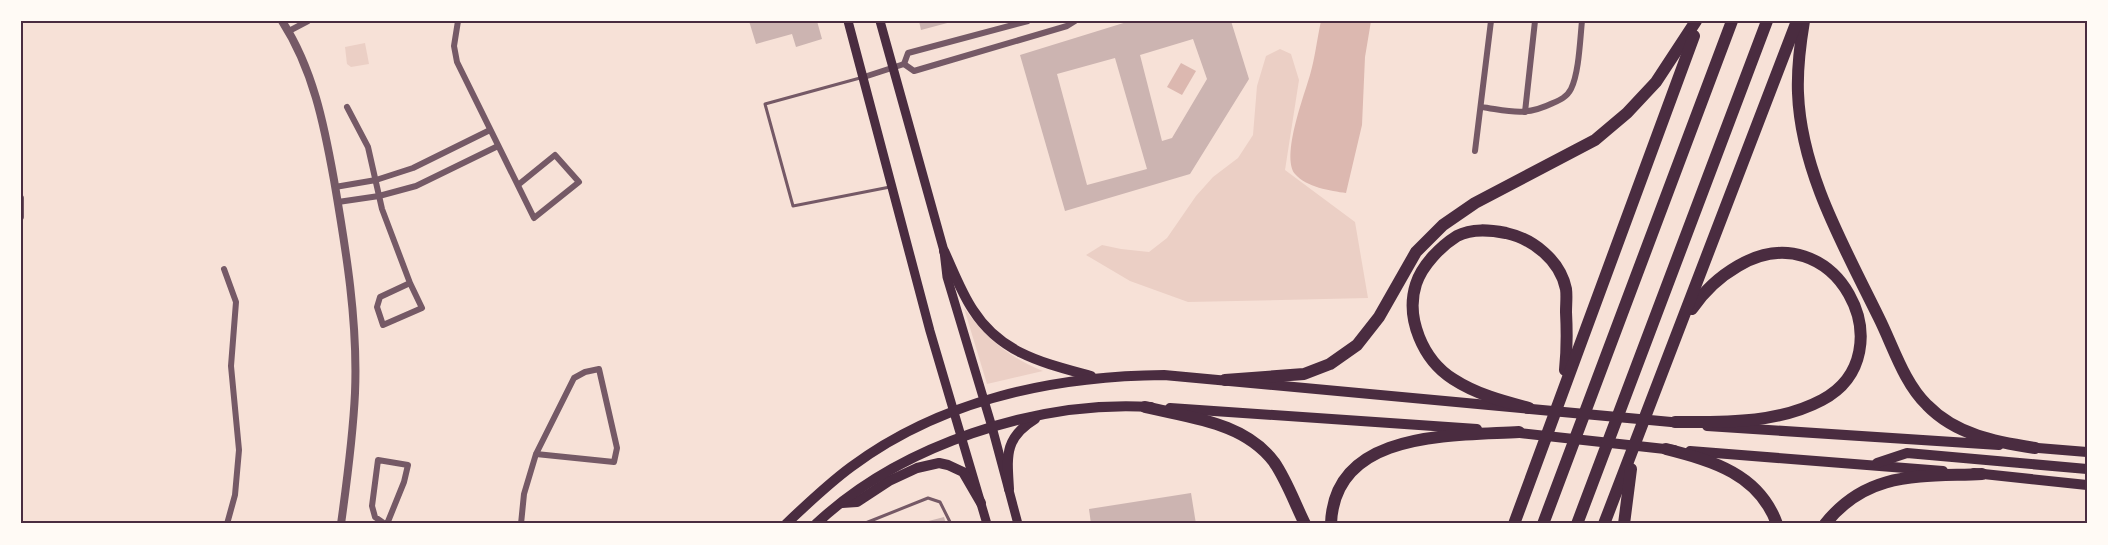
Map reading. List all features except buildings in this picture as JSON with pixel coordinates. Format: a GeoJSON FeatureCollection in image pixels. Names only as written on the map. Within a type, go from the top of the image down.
{"type":"FeatureCollection","features":[{"type":"Feature","properties":{"kind":"highway"},"geometry":{"type":"LineString","coordinates":[[1225,380],[1304,374],[1330,364],[1357,345],[1379,317],[1416,252],[1443,225],[1475,203],[1595,140],[1627,113],[1656,82],[1698,21]]}},
{"type":"Feature","properties":{"kind":"highway"},"geometry":{"type":"LineString","coordinates":[[1514,524],[1698,21]]}},
{"type":"Feature","properties":{"kind":"highway"},"geometry":{"type":"LineString","coordinates":[[1543,524],[1732,21]]}},
{"type":"Feature","properties":{"kind":"highway"},"geometry":{"type":"LineString","coordinates":[[1577,524],[1767,21]]}},
{"type":"Feature","properties":{"kind":"highway"},"geometry":{"type":"LineString","coordinates":[[1604,524],[1797,21]]}},
{"type":"Feature","properties":{"kind":"highway"},"geometry":{"type":"LineString","coordinates":[[1804,21],[1799,56],[1798,96],[1810,162],[1825,203],[1909,380],[1927,405],[1953,424],[1989,440],[2035,448]]}},
{"type":"Feature","properties":{"kind":"highway"},"geometry":{"type":"LineString","coordinates":[[1529,408],[1484,396],[1451,378],[1432,360],[1420,342],[1414,322],[1416,283],[1424,268],[1442,248],[1459,236],[1473,230],[1516,235],[1540,248],[1558,270],[1566,289],[1567,352],[1561,394]]}},
{"type":"Feature","properties":{"kind":"highway"},"geometry":{"type":"LineString","coordinates":[[1672,347],[1689,315],[1708,289],[1725,274],[1746,262],[1773,254],[1798,255],[1824,266],[1841,282],[1852,300],[1859,321],[1860,343],[1851,372],[1837,390],[1823,400],[1797,410],[1742,422],[1675,422]]}},
{"type":"Feature","properties":{"kind":"highway"},"geometry":{"type":"LineString","coordinates":[[1145,407],[1217,423],[1255,442],[1274,463],[1305,524]]}},
{"type":"Feature","properties":{"kind":"highway"},"geometry":{"type":"LineString","coordinates":[[1331,524],[1332,509],[1341,485],[1354,468],[1374,455],[1397,445],[1420,439],[1519,432]]}},
{"type":"Feature","properties":{"kind":"highway"},"geometry":{"type":"LineString","coordinates":[[1624,524],[1636,440]]}},
{"type":"Feature","properties":{"kind":"highway"},"geometry":{"type":"LineString","coordinates":[[1666,449],[1709,460],[1738,475],[1767,502],[1777,524]]}},
{"type":"Feature","properties":{"kind":"highway"},"geometry":{"type":"LineString","coordinates":[[1825,524],[1847,501],[1882,483],[1908,478],[1982,474]]}},
{"type":"Feature","properties":{"kind":"highway"},"geometry":{"type":"LineString","coordinates":[[1509,524],[1527,487]]}},
{"type":"Feature","properties":{"kind":"main road"},"geometry":{"type":"LineString","coordinates":[[848,21],[953,411],[963,437],[987,524]]}},
{"type":"Feature","properties":{"kind":"main road"},"geometry":{"type":"LineString","coordinates":[[880,21],[944,251],[947,277],[1018,524]]}},
{"type":"Feature","properties":{"kind":"main road"},"geometry":{"type":"LineString","coordinates":[[944,251],[972,309],[988,329],[1030,359],[1097,378]]}},
{"type":"Feature","properties":{"kind":"main road"},"geometry":{"type":"LineString","coordinates":[[786,524],[851,467],[907,433],[953,411],[1025,390],[1117,375],[1164,375],[1225,380],[1675,422],[1726,429],[2087,452]]}},
{"type":"Feature","properties":{"kind":"main road"},"geometry":{"type":"LineString","coordinates":[[819,523],[842,503],[890,470],[963,437],[1042,415],[1119,406],[1519,432],[1719,455],[1770,456],[2087,484]]}},
{"type":"Feature","properties":{"kind":"main road"},"geometry":{"type":"LineString","coordinates":[[1008,489],[1008,458],[1016,432],[1042,415]]}},
{"type":"Feature","properties":{"kind":"main road"},"geometry":{"type":"LineString","coordinates":[[1871,465],[1907,453],[2087,469]]}},
{"type":"Feature","properties":{"kind":"main road"},"geometry":{"type":"LineString","coordinates":[[842,503],[857,501],[889,481],[917,468],[939,463],[963,472],[981,503]]}},
{"type":"Feature","properties":{"kind":"street"},"geometry":{"type":"LineString","coordinates":[[282,21],[302,58],[319,105],[338,202],[350,282],[355,392],[341,524]]}},
{"type":"Feature","properties":{"kind":"street"},"geometry":{"type":"LineString","coordinates":[[289,31],[308,21]]}},
{"type":"Feature","properties":{"kind":"street"},"geometry":{"type":"LineString","coordinates":[[458,21],[454,46],[456,62],[534,218],[579,182],[555,155],[518,185]]}},
{"type":"Feature","properties":{"kind":"street"},"geometry":{"type":"LineString","coordinates":[[996,21],[998,29]]}},
{"type":"Feature","properties":{"kind":"street"},"geometry":{"type":"LineString","coordinates":[[864,77],[904,64],[908,53],[1028,21]]}},
{"type":"Feature","properties":{"kind":"street"},"geometry":{"type":"LineString","coordinates":[[904,64],[914,71],[922,69],[1067,27],[1075,21]]}},
{"type":"Feature","properties":{"kind":"street"},"geometry":{"type":"LineString","coordinates":[[1475,150],[1491,21]]}},
{"type":"Feature","properties":{"kind":"street"},"geometry":{"type":"LineString","coordinates":[[1525,112],[1535,21]]}},
{"type":"Feature","properties":{"kind":"street"},"geometry":{"type":"LineString","coordinates":[[1481,107],[1536,111],[1563,98],[1570,91],[1574,81],[1582,21]]}},
{"type":"Feature","properties":{"kind":"street"},"geometry":{"type":"LineString","coordinates":[[347,107],[368,147],[382,209],[422,308],[382,325],[377,307],[380,297],[410,283]]}},
{"type":"Feature","properties":{"kind":"street"},"geometry":{"type":"LineString","coordinates":[[335,187],[376,180],[413,168],[490,130]]}},
{"type":"Feature","properties":{"kind":"street"},"geometry":{"type":"LineString","coordinates":[[338,202],[379,196],[416,186],[498,147]]}},
{"type":"Feature","properties":{"kind":"street"},"geometry":{"type":"LineString","coordinates":[[21,198],[21,217]]}},
{"type":"Feature","properties":{"kind":"street"},"geometry":{"type":"LineString","coordinates":[[224,269],[236,302],[231,366],[239,450],[235,495],[227,524]]}},
{"type":"Feature","properties":{"kind":"street"},"geometry":{"type":"LineString","coordinates":[[521,524],[524,494],[536,454],[574,378],[585,372],[599,369],[617,448],[614,462],[536,454]]}},
{"type":"Feature","properties":{"kind":"street"},"geometry":{"type":"LineString","coordinates":[[378,460],[408,465],[404,482],[386,524],[375,517],[372,506],[378,460]]}},
{"type":"Feature","properties":{"kind":"lane"},"geometry":{"type":"LineString","coordinates":[[864,77],[765,104],[793,206],[891,186]]}},
{"type":"Feature","properties":{"kind":"lane"},"geometry":{"type":"LineString","coordinates":[[863,524],[928,498],[940,502],[951,524]]}},
{"type":"Feature","properties":{"kind":"shaded area"},"geometry":{"type":"Polygon","coordinates":[[[1321,21],[1371,21],[1365,57],[1362,125],[1346,193],[1319,188],[1306,182],[1295,174],[1291,165],[1292,140],[1312,69],[1321,21]]]}},
{"type":"Feature","properties":{"kind":"shaded area"},"geometry":{"type":"Polygon","coordinates":[[[365,43],[369,64],[351,67],[347,64],[345,47],[365,43]]]}},
{"type":"Feature","properties":{"kind":"shaded area"},"geometry":{"type":"Polygon","coordinates":[[[1280,49],[1291,54],[1299,80],[1285,170],[1355,222],[1368,298],[1188,302],[1130,281],[1086,255],[1102,245],[1149,252],[1167,238],[1196,196],[1213,177],[1238,158],[1253,135],[1257,86],[1266,56],[1280,49]]]}},
{"type":"Feature","properties":{"kind":"shaded area"},"geometry":{"type":"Polygon","coordinates":[[[1181,63],[1196,71],[1182,95],[1167,87],[1181,63]]]}},
{"type":"Feature","properties":{"kind":"shaded area"},"geometry":{"type":"Polygon","coordinates":[[[964,308],[999,346],[1030,366],[1043,371],[987,384],[964,308]]]}}]}
